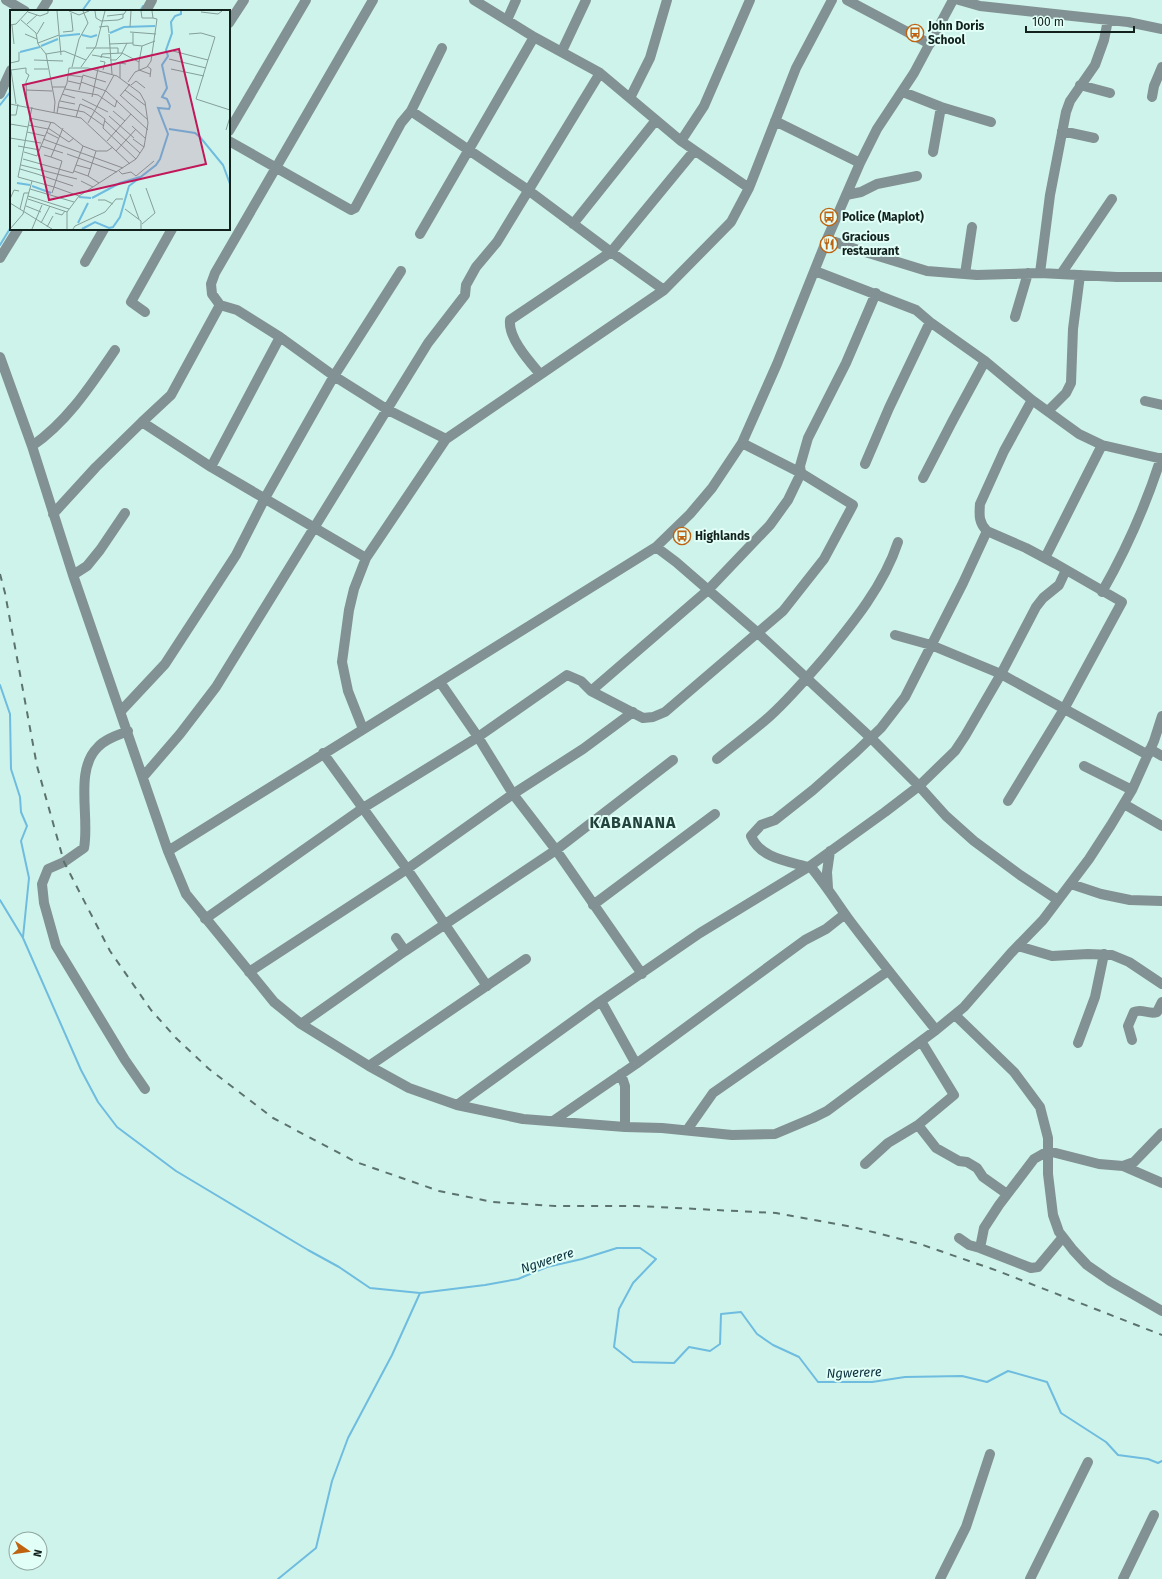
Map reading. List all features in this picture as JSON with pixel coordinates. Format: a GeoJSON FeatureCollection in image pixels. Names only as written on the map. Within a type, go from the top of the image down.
{"type":"FeatureCollection","features":[{"type":"Feature","properties":{"kind":"street"},"geometry":{"type":"LineString","coordinates":[[6,0],[23,10]]}},
{"type":"Feature","properties":{"kind":"street"},"geometry":{"type":"LineString","coordinates":[[42,10],[48,0]]}},
{"type":"Feature","properties":{"kind":"street"},"geometry":{"type":"LineString","coordinates":[[147,10],[152,0]]}},
{"type":"Feature","properties":{"kind":"street"},"geometry":{"type":"LineString","coordinates":[[230,21],[244,0]]}},
{"type":"Feature","properties":{"kind":"street"},"geometry":{"type":"LineString","coordinates":[[230,129],[306,0]]}},
{"type":"Feature","properties":{"kind":"street"},"geometry":{"type":"LineString","coordinates":[[373,0],[215,273],[211,284],[212,294],[220,305],[237,310],[280,337],[334,376],[388,410],[446,439]]}},
{"type":"Feature","properties":{"kind":"street"},"geometry":{"type":"LineString","coordinates":[[474,0],[534,37],[600,73],[681,141],[749,188]]}},
{"type":"Feature","properties":{"kind":"street"},"geometry":{"type":"LineString","coordinates":[[506,20],[516,0]]}},
{"type":"Feature","properties":{"kind":"street"},"geometry":{"type":"LineString","coordinates":[[562,51],[586,0]]}},
{"type":"Feature","properties":{"kind":"street"},"geometry":{"type":"LineString","coordinates":[[630,98],[650,58],[667,0]]}},
{"type":"Feature","properties":{"kind":"street"},"geometry":{"type":"LineString","coordinates":[[681,141],[704,106],[750,0]]}},
{"type":"Feature","properties":{"kind":"street"},"geometry":{"type":"LineString","coordinates":[[363,729],[348,691],[342,662],[349,610],[354,589],[366,558],[446,439],[664,290],[730,222],[749,188],[796,68],[832,0]]}},
{"type":"Feature","properties":{"kind":"street"},"geometry":{"type":"LineString","coordinates":[[847,0],[930,44]]}},
{"type":"Feature","properties":{"kind":"street"},"geometry":{"type":"LineString","coordinates":[[168,851],[323,753],[656,547],[690,514],[712,488],[742,443],[777,364],[827,239],[860,163],[877,129],[903,92],[953,0]]}},
{"type":"Feature","properties":{"kind":"street"},"geometry":{"type":"LineString","coordinates":[[959,0],[980,6],[1128,22],[1162,29]]}},
{"type":"Feature","properties":{"kind":"street"},"geometry":{"type":"LineString","coordinates":[[1040,273],[1050,195],[1062,131],[1070,101],[1080,85],[1096,65],[1104,40],[1108,20]]}},
{"type":"Feature","properties":{"kind":"street"},"geometry":{"type":"LineString","coordinates":[[420,234],[534,37]]}},
{"type":"Feature","properties":{"kind":"street"},"geometry":{"type":"LineString","coordinates":[[230,142],[351,210],[355,208],[401,123],[411,111],[442,48]]}},
{"type":"Feature","properties":{"kind":"street"},"geometry":{"type":"LineString","coordinates":[[1152,97],[1154,86],[1162,67]]}},
{"type":"Feature","properties":{"kind":"street"},"geometry":{"type":"LineString","coordinates":[[0,94],[10,72]]}},
{"type":"Feature","properties":{"kind":"street"},"geometry":{"type":"LineString","coordinates":[[143,777],[180,734],[216,687],[428,343],[465,295],[466,285],[476,268],[497,242],[600,73]]}},
{"type":"Feature","properties":{"kind":"street"},"geometry":{"type":"LineString","coordinates":[[1080,85],[1110,93]]}},
{"type":"Feature","properties":{"kind":"street"},"geometry":{"type":"LineString","coordinates":[[903,92],[941,107],[991,122]]}},
{"type":"Feature","properties":{"kind":"street"},"geometry":{"type":"LineString","coordinates":[[933,152],[941,107]]}},
{"type":"Feature","properties":{"kind":"street"},"geometry":{"type":"LineString","coordinates":[[411,111],[528,190],[610,252],[664,290]]}},
{"type":"Feature","properties":{"kind":"street"},"geometry":{"type":"LineString","coordinates":[[573,224],[656,120]]}},
{"type":"Feature","properties":{"kind":"street"},"geometry":{"type":"LineString","coordinates":[[775,122],[860,163]]}},
{"type":"Feature","properties":{"kind":"street"},"geometry":{"type":"LineString","coordinates":[[1062,131],[1094,138]]}},
{"type":"Feature","properties":{"kind":"street"},"geometry":{"type":"LineString","coordinates":[[540,374],[529,362],[511,334],[510,320],[610,252],[694,151]]}},
{"type":"Feature","properties":{"kind":"street"},"geometry":{"type":"LineString","coordinates":[[846,195],[861,192],[877,184],[917,176]]}},
{"type":"Feature","properties":{"kind":"street"},"geometry":{"type":"LineString","coordinates":[[1061,274],[1112,199]]}},
{"type":"Feature","properties":{"kind":"street"},"geometry":{"type":"LineString","coordinates":[[965,274],[972,227]]}},
{"type":"Feature","properties":{"kind":"street"},"geometry":{"type":"LineString","coordinates":[[0,258],[17,230]]}},
{"type":"Feature","properties":{"kind":"street"},"geometry":{"type":"LineString","coordinates":[[85,262],[103,230]]}},
{"type":"Feature","properties":{"kind":"street"},"geometry":{"type":"LineString","coordinates":[[145,312],[131,302],[171,230]]}},
{"type":"Feature","properties":{"kind":"street"},"geometry":{"type":"LineString","coordinates":[[827,239],[927,271],[965,274],[1040,273],[1118,277],[1162,277]]}},
{"type":"Feature","properties":{"kind":"street"},"geometry":{"type":"LineString","coordinates":[[121,711],[165,664],[236,554],[265,498],[334,376],[401,271]]}},
{"type":"Feature","properties":{"kind":"street"},"geometry":{"type":"LineString","coordinates":[[815,271],[876,293],[916,310],[930,322],[985,361],[1032,400],[1079,434],[1102,445],[1161,459],[1152,488],[1140,518],[1102,592]]}},
{"type":"Feature","properties":{"kind":"street"},"geometry":{"type":"LineString","coordinates":[[1015,317],[1028,273]]}},
{"type":"Feature","properties":{"kind":"street"},"geometry":{"type":"LineString","coordinates":[[1048,411],[1066,393],[1071,383],[1073,329],[1080,275]]}},
{"type":"Feature","properties":{"kind":"street"},"geometry":{"type":"LineString","coordinates":[[591,691],[708,590],[770,525],[788,500],[801,473],[800,466],[808,438],[846,363],[876,293]]}},
{"type":"Feature","properties":{"kind":"street"},"geometry":{"type":"LineString","coordinates":[[53,514],[96,467],[171,395],[220,305]]}},
{"type":"Feature","properties":{"kind":"street"},"geometry":{"type":"LineString","coordinates":[[865,464],[889,408],[930,322]]}},
{"type":"Feature","properties":{"kind":"street"},"geometry":{"type":"LineString","coordinates":[[211,467],[280,337]]}},
{"type":"Feature","properties":{"kind":"street"},"geometry":{"type":"LineString","coordinates":[[32,446],[46,437],[66,417],[88,390],[115,350]]}},
{"type":"Feature","properties":{"kind":"street"},"geometry":{"type":"LineString","coordinates":[[0,357],[32,446],[53,514],[168,851],[186,894],[204,918],[274,1002],[301,1024],[369,1066],[409,1088],[457,1105],[523,1119],[687,1130],[732,1135],[775,1134],[827,1111],[955,1015],[1043,920],[1071,884],[1104,837],[1124,804],[1149,752],[1162,716]]}},
{"type":"Feature","properties":{"kind":"street"},"geometry":{"type":"LineString","coordinates":[[923,478],[985,361]]}},
{"type":"Feature","properties":{"kind":"street"},"geometry":{"type":"LineString","coordinates":[[1008,801],[1064,709],[1122,602],[1102,592],[1045,558],[987,532],[980,524],[980,504],[1004,451],[1032,400]]}},
{"type":"Feature","properties":{"kind":"street"},"geometry":{"type":"LineString","coordinates":[[1145,401],[1162,405]]}},
{"type":"Feature","properties":{"kind":"street"},"geometry":{"type":"LineString","coordinates":[[142,422],[211,467],[366,558]]}},
{"type":"Feature","properties":{"kind":"street"},"geometry":{"type":"LineString","coordinates":[[204,918],[363,808],[478,737],[567,675],[582,681],[591,691],[643,718],[653,717],[665,712],[783,611],[824,559],[853,505],[801,473],[742,443]]}},
{"type":"Feature","properties":{"kind":"street"},"geometry":{"type":"LineString","coordinates":[[1045,558],[1102,445]]}},
{"type":"Feature","properties":{"kind":"street"},"geometry":{"type":"LineString","coordinates":[[74,575],[87,566],[126,513]]}},
{"type":"Feature","properties":{"kind":"street"},"geometry":{"type":"LineString","coordinates":[[936,1030],[888,971],[845,914],[828,888],[809,867],[763,852],[754,844],[750,836],[761,825],[774,820],[813,790],[881,728],[905,697],[964,583],[987,532]]}},
{"type":"Feature","properties":{"kind":"street"},"geometry":{"type":"LineString","coordinates":[[717,759],[770,716],[807,678],[859,615],[883,576],[895,553],[898,542]]}},
{"type":"Feature","properties":{"kind":"street"},"geometry":{"type":"LineString","coordinates":[[656,547],[758,633],[807,678],[871,738],[920,786],[946,816],[974,841],[1020,875],[1058,900]]}},
{"type":"Feature","properties":{"kind":"street"},"geometry":{"type":"LineString","coordinates":[[457,1105],[601,1001],[700,933],[809,867],[920,786],[955,751],[1001,674],[1036,607],[1042,598],[1059,585],[1066,570]]}},
{"type":"Feature","properties":{"kind":"street"},"geometry":{"type":"LineString","coordinates":[[895,635],[931,645],[1001,674],[1064,709],[1149,752],[1162,756]]}},
{"type":"Feature","properties":{"kind":"street"},"geometry":{"type":"LineString","coordinates":[[440,682],[478,737],[513,794],[556,850],[642,974]]}},
{"type":"Feature","properties":{"kind":"street"},"geometry":{"type":"LineString","coordinates":[[249,972],[407,870],[513,794],[583,749],[633,712]]}},
{"type":"Feature","properties":{"kind":"street"},"geometry":{"type":"LineString","coordinates":[[128,731],[98,746],[89,759],[85,771],[86,832],[84,848],[64,862],[48,869],[42,884],[44,903],[56,946],[125,1060],[145,1089]]}},
{"type":"Feature","properties":{"kind":"street"},"geometry":{"type":"LineString","coordinates":[[323,753],[407,870],[487,986]]}},
{"type":"Feature","properties":{"kind":"street"},"geometry":{"type":"LineString","coordinates":[[301,1024],[405,951],[556,850],[673,760]]}},
{"type":"Feature","properties":{"kind":"street"},"geometry":{"type":"LineString","coordinates":[[1084,766],[1132,790]]}},
{"type":"Feature","properties":{"kind":"street"},"geometry":{"type":"LineString","coordinates":[[1124,804],[1162,826]]}},
{"type":"Feature","properties":{"kind":"street"},"geometry":{"type":"LineString","coordinates":[[593,905],[715,814]]}},
{"type":"Feature","properties":{"kind":"street"},"geometry":{"type":"LineString","coordinates":[[828,888],[827,872],[830,851]]}},
{"type":"Feature","properties":{"kind":"street"},"geometry":{"type":"LineString","coordinates":[[1071,884],[1102,894],[1130,900],[1162,901]]}},
{"type":"Feature","properties":{"kind":"street"},"geometry":{"type":"LineString","coordinates":[[553,1121],[636,1064],[805,940],[826,929],[845,914]]}},
{"type":"Feature","properties":{"kind":"street"},"geometry":{"type":"LineString","coordinates":[[396,938],[405,951]]}},
{"type":"Feature","properties":{"kind":"street"},"geometry":{"type":"LineString","coordinates":[[1018,946],[1052,956],[1104,954],[1120,957],[1162,984]]}},
{"type":"Feature","properties":{"kind":"street"},"geometry":{"type":"LineString","coordinates":[[1078,1043],[1095,997],[1104,954]]}},
{"type":"Feature","properties":{"kind":"street"},"geometry":{"type":"LineString","coordinates":[[369,1066],[526,959]]}},
{"type":"Feature","properties":{"kind":"street"},"geometry":{"type":"LineString","coordinates":[[687,1130],[713,1093],[888,971]]}},
{"type":"Feature","properties":{"kind":"street"},"geometry":{"type":"LineString","coordinates":[[601,1001],[636,1064]]}},
{"type":"Feature","properties":{"kind":"street"},"geometry":{"type":"LineString","coordinates":[[1132,1040],[1128,1026],[1134,1012],[1143,1010],[1153,1013],[1157,1012],[1162,1002]]}},
{"type":"Feature","properties":{"kind":"street"},"geometry":{"type":"LineString","coordinates":[[955,1015],[1014,1072],[1040,1107],[1048,1138],[1048,1174],[1053,1215],[1059,1232],[1072,1250],[1087,1265],[1110,1281],[1162,1311]]}},
{"type":"Feature","properties":{"kind":"street"},"geometry":{"type":"LineString","coordinates":[[865,1164],[888,1143],[918,1125],[954,1095],[921,1041]]}},
{"type":"Feature","properties":{"kind":"street"},"geometry":{"type":"LineString","coordinates":[[621,1074],[625,1086],[625,1127]]}},
{"type":"Feature","properties":{"kind":"street"},"geometry":{"type":"LineString","coordinates":[[918,1125],[936,1148],[959,1161],[967,1162],[977,1168],[983,1177],[1007,1194]]}},
{"type":"Feature","properties":{"kind":"street"},"geometry":{"type":"LineString","coordinates":[[1123,1166],[1134,1162],[1162,1133]]}},
{"type":"Feature","properties":{"kind":"street"},"geometry":{"type":"LineString","coordinates":[[980,1248],[984,1228],[1007,1194],[1034,1159],[1048,1151],[1099,1164],[1123,1166],[1162,1183]]}},
{"type":"Feature","properties":{"kind":"street"},"geometry":{"type":"LineString","coordinates":[[959,1238],[969,1245],[1031,1268],[1038,1267],[1063,1237]]}},
{"type":"Feature","properties":{"kind":"street"},"geometry":{"type":"LineString","coordinates":[[940,1579],[966,1528],[990,1454]]}},
{"type":"Feature","properties":{"kind":"street"},"geometry":{"type":"LineString","coordinates":[[1030,1579],[1088,1462]]}},
{"type":"Feature","properties":{"kind":"street"},"geometry":{"type":"LineString","coordinates":[[1123,1579],[1154,1515]]}},
{"type":"Feature","properties":{"kind":"waterway"},"geometry":{"type":"LineString","coordinates":[[83,10],[90,0]]}},
{"type":"Feature","properties":{"kind":"waterway"},"geometry":{"type":"LineString","coordinates":[[141,10],[143,6]]}},
{"type":"Feature","properties":{"kind":"waterway"},"geometry":{"type":"LineString","coordinates":[[0,105],[10,92]]}},
{"type":"Feature","properties":{"kind":"waterway"},"geometry":{"type":"LineString","coordinates":[[0,245],[10,229]]}},
{"type":"Feature","properties":{"kind":"waterway"},"geometry":{"type":"LineString","coordinates":[[0,685],[10,714],[11,769],[20,797],[21,812],[27,826],[21,841],[29,878],[23,937]]}},
{"type":"Feature","properties":{"kind":"waterway","name":"Ngwerere"},"geometry":{"type":"LineString","coordinates":[[0,900],[23,938],[81,1070],[98,1102],[117,1127],[176,1171],[339,1267],[370,1288],[420,1293],[485,1285],[518,1279],[547,1267],[582,1259],[617,1248],[640,1248],[656,1259],[633,1283],[619,1309],[614,1347],[633,1362],[674,1363],[689,1347],[710,1351],[720,1344],[721,1314],[741,1312],[757,1334],[773,1345],[799,1357],[818,1382],[872,1382],[905,1377],[962,1376],[987,1382],[1008,1371],[1047,1382],[1061,1413],[1106,1442],[1118,1455],[1148,1459],[1158,1463],[1162,1461]]}},
{"type":"Feature","properties":{"kind":"waterway"},"geometry":{"type":"LineString","coordinates":[[278,1579],[316,1548],[332,1481],[348,1438],[392,1355],[420,1293]]}},
{"type":"Feature","properties":{"kind":"railway"},"geometry":{"type":"LineString","coordinates":[[0,574],[5,593],[37,766],[64,862],[110,951],[151,1010],[176,1038],[209,1069],[273,1118],[356,1162],[439,1191],[493,1202],[555,1206],[637,1206],[776,1213],[853,1227],[920,1244],[998,1271],[1162,1335]]}},
{"type":"Feature","properties":{"kind":"place","name":"John Doris School"},"geometry":{"type":"Point","coordinates":[915,33]}},
{"type":"Feature","properties":{"kind":"place","name":"Police (Maplot)"},"geometry":{"type":"Point","coordinates":[829,217]}},
{"type":"Feature","properties":{"kind":"place","name":"Gracious restaurant"},"geometry":{"type":"Point","coordinates":[829,244]}},
{"type":"Feature","properties":{"kind":"place","name":"Highlands"},"geometry":{"type":"Point","coordinates":[682,536]}},
{"type":"Feature","properties":{"kind":"district","name":"KABANANA"},"geometry":{"type":"Point","coordinates":[633,822]}}]}
